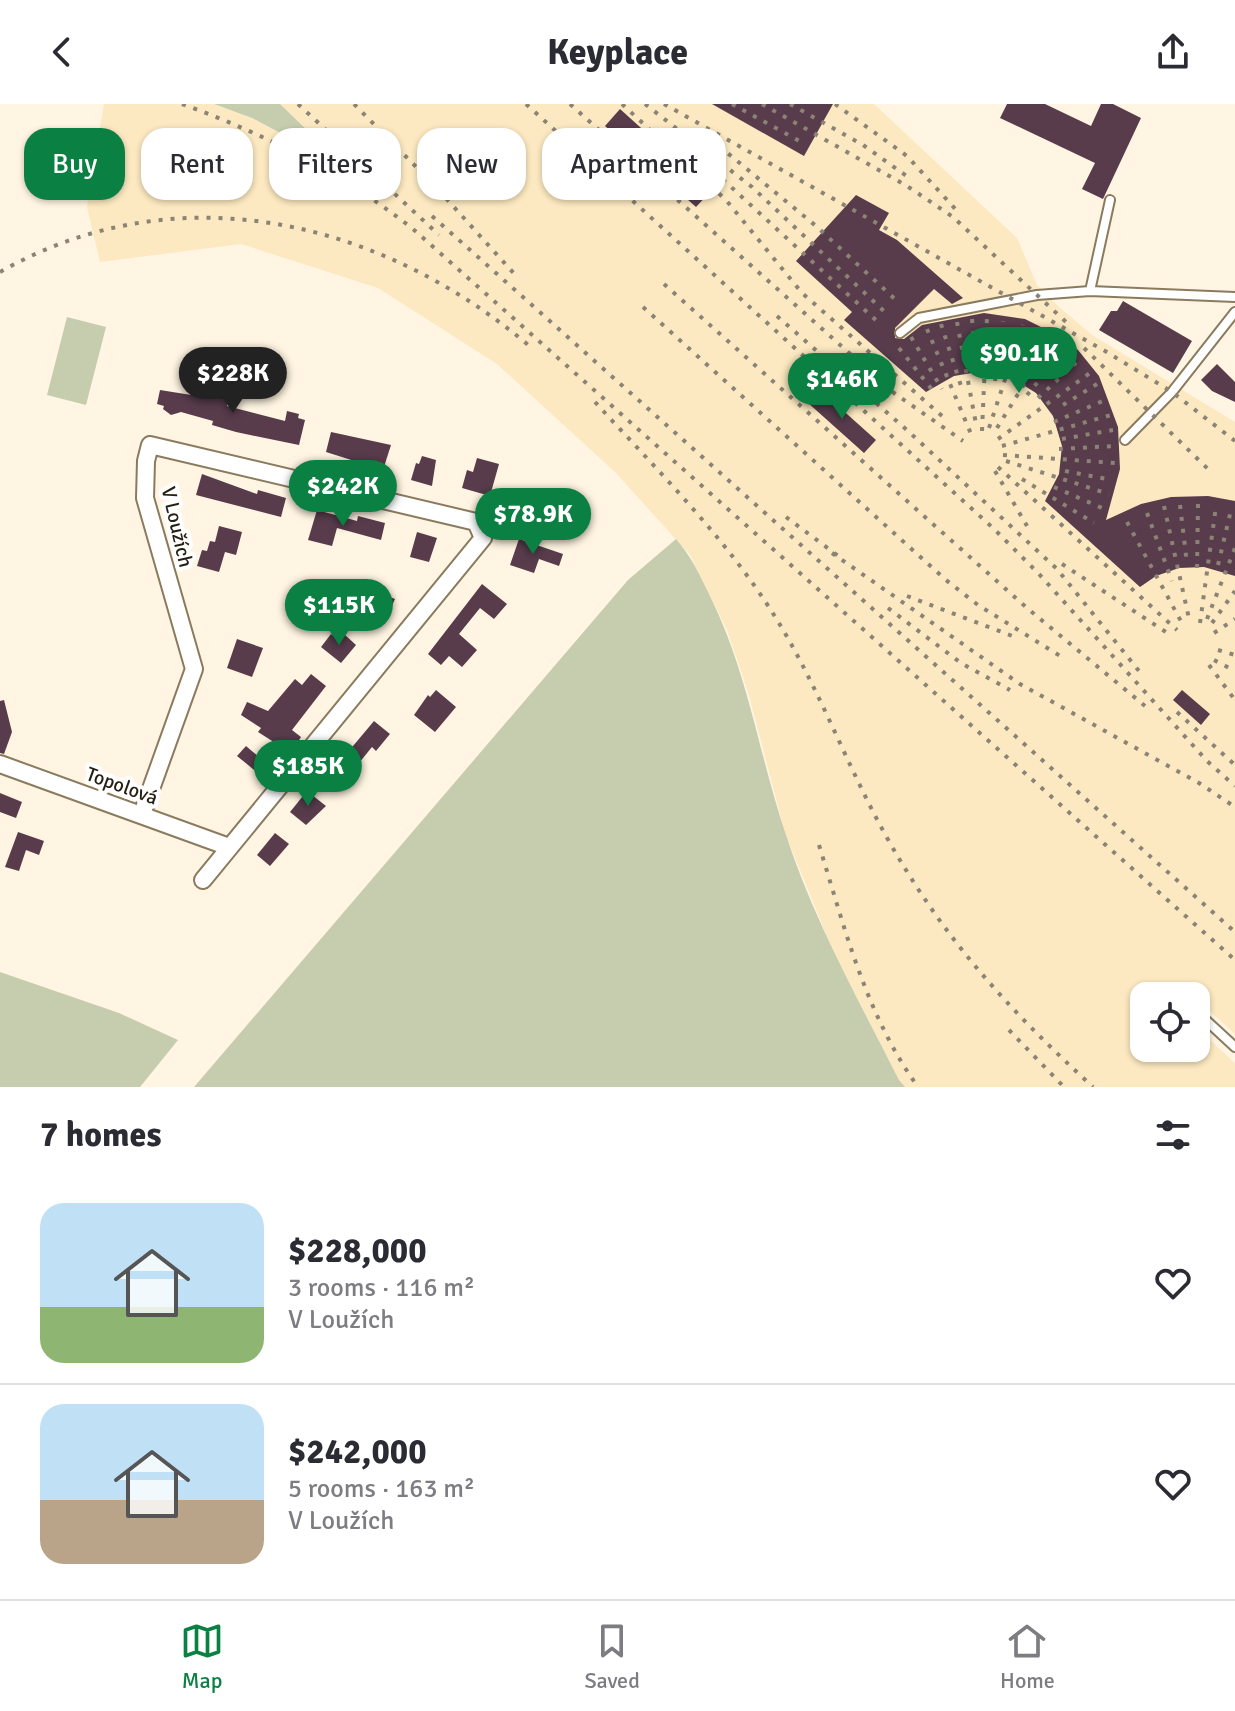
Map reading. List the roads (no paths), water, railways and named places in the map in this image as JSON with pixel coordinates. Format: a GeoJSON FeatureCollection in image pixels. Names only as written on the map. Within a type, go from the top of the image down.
{"type":"FeatureCollection","features":[{"type":"Feature","properties":{"kind":"street","name":"V Loužích"},"geometry":{"type":"LineString","coordinates":[[142,814],[194,669],[145,498],[146,461],[150,445],[476,522],[483,538],[229,847]]}},
{"type":"Feature","properties":{"kind":"street","name":"Topolová"},"geometry":{"type":"LineString","coordinates":[[0,764],[229,847]]}},
{"type":"Feature","properties":{"kind":"street"},"geometry":{"type":"LineString","coordinates":[[203,880],[229,847]]}},
{"type":"Feature","properties":{"kind":"lane"},"geometry":{"type":"LineString","coordinates":[[1090,291],[1110,200]]}},
{"type":"Feature","properties":{"kind":"lane"},"geometry":{"type":"LineString","coordinates":[[900,333],[919,318],[1037,295],[1090,291],[1235,297]]}},
{"type":"Feature","properties":{"kind":"lane"},"geometry":{"type":"LineString","coordinates":[[1125,440],[1172,392],[1235,312]]}},
{"type":"Feature","properties":{"kind":"lane"},"geometry":{"type":"LineString","coordinates":[[1210,1024],[1235,1047]]}},
{"type":"Feature","properties":{"kind":"railway"},"geometry":{"type":"LineString","coordinates":[[182,104],[303,157],[359,190],[413,229],[1235,960]]}},
{"type":"Feature","properties":{"kind":"railway"},"geometry":{"type":"LineString","coordinates":[[298,104],[439,235]]}},
{"type":"Feature","properties":{"kind":"railway"},"geometry":{"type":"LineString","coordinates":[[354,104],[435,186],[518,278]]}},
{"type":"Feature","properties":{"kind":"railway"},"geometry":{"type":"LineString","coordinates":[[526,104],[993,528],[1039,574],[1207,761],[1235,786]]}},
{"type":"Feature","properties":{"kind":"railway"},"geometry":{"type":"LineString","coordinates":[[570,104],[894,393],[963,441]]}},
{"type":"Feature","properties":{"kind":"railway"},"geometry":{"type":"LineString","coordinates":[[622,104],[726,200],[802,293],[942,416]]}},
{"type":"Feature","properties":{"kind":"railway"},"geometry":{"type":"LineString","coordinates":[[645,104],[752,187],[886,313]]}},
{"type":"Feature","properties":{"kind":"railway"},"geometry":{"type":"LineString","coordinates":[[664,104],[1105,351],[1172,392],[1235,441]]}},
{"type":"Feature","properties":{"kind":"railway"},"geometry":{"type":"LineString","coordinates":[[732,104],[803,143]]}},
{"type":"Feature","properties":{"kind":"railway"},"geometry":{"type":"LineString","coordinates":[[762,104],[907,186],[953,217],[1066,322]]}},
{"type":"Feature","properties":{"kind":"railway"},"geometry":{"type":"LineString","coordinates":[[790,104],[863,145],[908,177]]}},
{"type":"Feature","properties":{"kind":"railway"},"geometry":{"type":"LineString","coordinates":[[835,104],[907,156],[959,213]]}},
{"type":"Feature","properties":{"kind":"railway"},"geometry":{"type":"LineString","coordinates":[[726,152],[816,226],[897,301]]}},
{"type":"Feature","properties":{"kind":"railway"},"geometry":{"type":"LineString","coordinates":[[726,182],[879,323]]}},
{"type":"Feature","properties":{"kind":"railway"},"geometry":{"type":"LineString","coordinates":[[432,216],[1235,932]]}},
{"type":"Feature","properties":{"kind":"railway"},"geometry":{"type":"LineString","coordinates":[[0,272],[68,241],[138,223],[208,218],[278,224],[346,241],[412,269],[475,305],[533,349]]}},
{"type":"Feature","properties":{"kind":"railway"},"geometry":{"type":"LineString","coordinates":[[664,284],[1027,608],[1145,706]]}},
{"type":"Feature","properties":{"kind":"railway"},"geometry":{"type":"LineString","coordinates":[[643,307],[946,580],[978,605],[1065,659]]}},
{"type":"Feature","properties":{"kind":"railway"},"geometry":{"type":"LineString","coordinates":[[777,316],[908,431],[1057,569],[1139,671]]}},
{"type":"Feature","properties":{"kind":"railway"},"geometry":{"type":"LineString","coordinates":[[982,431],[987,318]]}},
{"type":"Feature","properties":{"kind":"railway"},"geometry":{"type":"LineString","coordinates":[[972,319],[977,371]]}},
{"type":"Feature","properties":{"kind":"railway"},"geometry":{"type":"LineString","coordinates":[[995,381],[1003,321]]}},
{"type":"Feature","properties":{"kind":"railway"},"geometry":{"type":"LineString","coordinates":[[957,322],[976,424]]}},
{"type":"Feature","properties":{"kind":"railway"},"geometry":{"type":"LineString","coordinates":[[941,324],[962,389]]}},
{"type":"Feature","properties":{"kind":"railway"},"geometry":{"type":"LineString","coordinates":[[989,428],[1023,325]]}},
{"type":"Feature","properties":{"kind":"railway"},"geometry":{"type":"LineString","coordinates":[[927,329],[971,434]]}},
{"type":"Feature","properties":{"kind":"railway"},"geometry":{"type":"LineString","coordinates":[[1016,379],[1038,332]]}},
{"type":"Feature","properties":{"kind":"railway"},"geometry":{"type":"LineString","coordinates":[[911,337],[942,389]]}},
{"type":"Feature","properties":{"kind":"railway"},"geometry":{"type":"LineString","coordinates":[[997,428],[1052,339]]}},
{"type":"Feature","properties":{"kind":"railway"},"geometry":{"type":"LineString","coordinates":[[899,348],[934,392]]}},
{"type":"Feature","properties":{"kind":"railway"},"geometry":{"type":"LineString","coordinates":[[1084,348],[1209,470]]}},
{"type":"Feature","properties":{"kind":"railway"},"geometry":{"type":"LineString","coordinates":[[1027,395],[1065,349]]}},
{"type":"Feature","properties":{"kind":"railway"},"geometry":{"type":"LineString","coordinates":[[1038,398],[1079,360]]}},
{"type":"Feature","properties":{"kind":"railway"},"geometry":{"type":"LineString","coordinates":[[998,439],[1090,373]]}},
{"type":"Feature","properties":{"kind":"railway"},"geometry":{"type":"LineString","coordinates":[[1063,405],[1097,384]]}},
{"type":"Feature","properties":{"kind":"railway"},"geometry":{"type":"LineString","coordinates":[[1054,422],[1105,400]]}},
{"type":"Feature","properties":{"kind":"railway"},"geometry":{"type":"LineString","coordinates":[[595,402],[712,531],[755,586],[790,642],[886,836],[930,907],[1005,1000],[1093,1087]]}},
{"type":"Feature","properties":{"kind":"railway"},"geometry":{"type":"LineString","coordinates":[[1002,446],[1111,415]]}},
{"type":"Feature","properties":{"kind":"railway"},"geometry":{"type":"LineString","coordinates":[[1062,439],[1113,430]]}},
{"type":"Feature","properties":{"kind":"railway"},"geometry":{"type":"LineString","coordinates":[[1059,449],[1115,446]]}},
{"type":"Feature","properties":{"kind":"railway"},"geometry":{"type":"LineString","coordinates":[[1003,455],[1115,463]]}},
{"type":"Feature","properties":{"kind":"railway"},"geometry":{"type":"LineString","coordinates":[[1006,461],[1109,494]]}},
{"type":"Feature","properties":{"kind":"railway"},"geometry":{"type":"LineString","coordinates":[[998,467],[1177,630]]}},
{"type":"Feature","properties":{"kind":"railway"},"geometry":{"type":"LineString","coordinates":[[995,471],[1027,526]]}},
{"type":"Feature","properties":{"kind":"railway"},"geometry":{"type":"LineString","coordinates":[[1065,471],[1112,480]]}},
{"type":"Feature","properties":{"kind":"railway"},"geometry":{"type":"LineString","coordinates":[[1022,479],[1094,523]]}},
{"type":"Feature","properties":{"kind":"railway"},"geometry":{"type":"LineString","coordinates":[[1054,487],[1102,508]]}},
{"type":"Feature","properties":{"kind":"railway"},"geometry":{"type":"LineString","coordinates":[[1197,568],[1198,504]]}},
{"type":"Feature","properties":{"kind":"railway"},"geometry":{"type":"LineString","coordinates":[[1180,505],[1187,564]]}},
{"type":"Feature","properties":{"kind":"railway"},"geometry":{"type":"LineString","coordinates":[[1164,506],[1190,623]]}},
{"type":"Feature","properties":{"kind":"railway"},"geometry":{"type":"LineString","coordinates":[[1200,623],[1216,506]]}},
{"type":"Feature","properties":{"kind":"railway"},"geometry":{"type":"LineString","coordinates":[[1218,565],[1231,510]]}},
{"type":"Feature","properties":{"kind":"railway"},"geometry":{"type":"LineString","coordinates":[[1147,513],[1172,581]]}},
{"type":"Feature","properties":{"kind":"railway"},"geometry":{"type":"LineString","coordinates":[[786,517],[841,558]]}},
{"type":"Feature","properties":{"kind":"railway"},"geometry":{"type":"LineString","coordinates":[[1127,522],[1183,625]]}},
{"type":"Feature","properties":{"kind":"railway"},"geometry":{"type":"LineString","coordinates":[[1207,619],[1235,548]]}},
{"type":"Feature","properties":{"kind":"railway"},"geometry":{"type":"LineString","coordinates":[[832,553],[1020,684],[1199,783],[1235,807]]}},
{"type":"Feature","properties":{"kind":"railway"},"geometry":{"type":"LineString","coordinates":[[1062,564],[1172,636]]}},
{"type":"Feature","properties":{"kind":"railway"},"geometry":{"type":"LineString","coordinates":[[1212,623],[1235,591]]}},
{"type":"Feature","properties":{"kind":"railway"},"geometry":{"type":"LineString","coordinates":[[907,596],[1015,637]]}},
{"type":"Feature","properties":{"kind":"railway"},"geometry":{"type":"LineString","coordinates":[[888,608],[961,663],[1010,690]]}},
{"type":"Feature","properties":{"kind":"railway"},"geometry":{"type":"LineString","coordinates":[[1214,633],[1235,619]]}},
{"type":"Feature","properties":{"kind":"railway"},"geometry":{"type":"LineString","coordinates":[[1218,650],[1235,655]]}},
{"type":"Feature","properties":{"kind":"railway"},"geometry":{"type":"LineString","coordinates":[[1214,660],[1235,671]]}},
{"type":"Feature","properties":{"kind":"railway"},"geometry":{"type":"LineString","coordinates":[[1209,665],[1235,700]]}},
{"type":"Feature","properties":{"kind":"railway"},"geometry":{"type":"LineString","coordinates":[[1177,712],[1235,765]]}},
{"type":"Feature","properties":{"kind":"railway"},"geometry":{"type":"LineString","coordinates":[[819,845],[848,940],[871,1001],[884,1031],[918,1087]]}},
{"type":"Feature","properties":{"kind":"railway"},"geometry":{"type":"LineString","coordinates":[[1009,1030],[1064,1087]]}}]}
